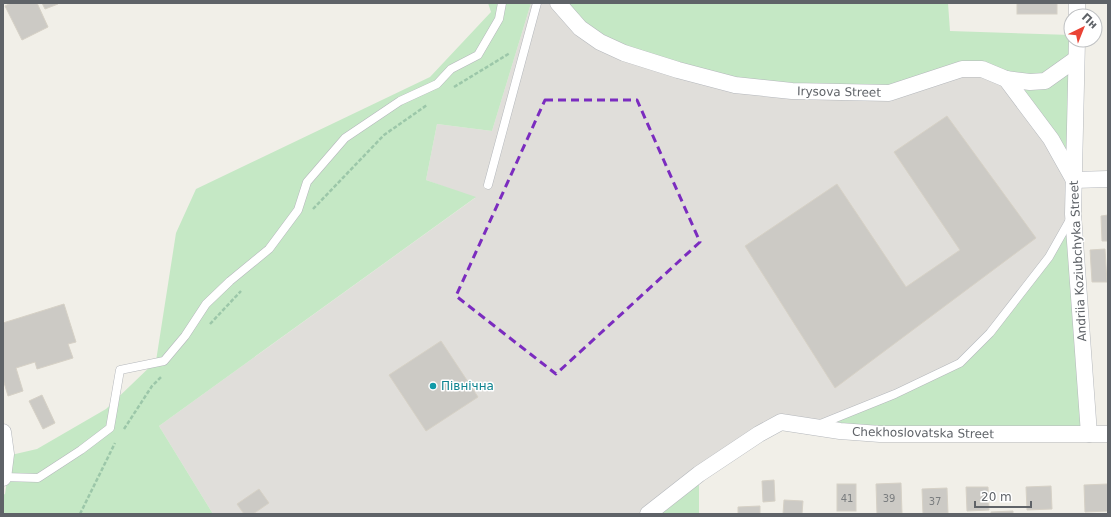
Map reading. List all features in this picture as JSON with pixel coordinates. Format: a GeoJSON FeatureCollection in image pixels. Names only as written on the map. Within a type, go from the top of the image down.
{"type":"FeatureCollection","features":[{"type":"Feature","properties":{"kind":"street","name":"Irysova Street"},"geometry":{"type":"LineString","coordinates":[[558,3],[580,28],[600,42],[624,53],[735,85],[792,91],[889,93],[962,69],[982,69],[1006,79],[1030,82],[1045,81],[1076,59]]}},
{"type":"Feature","properties":{"kind":"street","name":"Andriia Koziubchyka Street"},"geometry":{"type":"LineString","coordinates":[[1077,48],[1074,214],[1090,434]]}},
{"type":"Feature","properties":{"kind":"street"},"geometry":{"type":"LineString","coordinates":[[1006,79],[1051,139],[1074,180],[1108,179]]}},
{"type":"Feature","properties":{"kind":"street","name":"Chekhoslovatska Street"},"geometry":{"type":"LineString","coordinates":[[648,514],[699,474],[759,434],[781,422],[840,431],[880,434],[1108,434]]}},
{"type":"Feature","properties":{"kind":"street"},"geometry":{"type":"LineString","coordinates":[[3,432],[6,454],[3,478]]}},
{"type":"Feature","properties":{"kind":"lane"},"geometry":{"type":"LineString","coordinates":[[3,478],[38,478],[81,450],[110,428],[120,370],[164,361],[185,336],[206,304],[230,281],[269,249],[298,210],[307,182],[345,138],[400,101],[437,84],[451,69],[478,55],[499,19],[502,3]]}},
{"type":"Feature","properties":{"kind":"lane"},"geometry":{"type":"LineString","coordinates":[[488,185],[537,3]]}},
{"type":"Feature","properties":{"kind":"lane"},"geometry":{"type":"LineString","coordinates":[[814,427],[895,394],[960,363],[990,333],[1049,257],[1074,214]]}},
{"type":"Feature","properties":{"kind":"path"},"geometry":{"type":"LineString","coordinates":[[448,90],[527,43]]}},
{"type":"Feature","properties":{"kind":"path"},"geometry":{"type":"LineString","coordinates":[[310,213],[384,135],[429,103]]}},
{"type":"Feature","properties":{"kind":"path"},"geometry":{"type":"LineString","coordinates":[[207,328],[245,287]]}},
{"type":"Feature","properties":{"kind":"path"},"geometry":{"type":"LineString","coordinates":[[123,430],[152,386],[163,375]]}},
{"type":"Feature","properties":{"kind":"path"},"geometry":{"type":"LineString","coordinates":[[80,514],[115,442]]}},
{"type":"Feature","properties":{"kind":"highlighted area"},"geometry":{"type":"Polygon","coordinates":[[[545,100],[637,100],[700,242],[556,374],[456,296],[545,100]]]}},
{"type":"Feature","properties":{"kind":"shaded area"},"geometry":{"type":"Polygon","coordinates":[[[531,3],[558,3],[962,69],[1006,79],[1074,180],[1073,214],[1049,257],[960,363],[814,427],[781,422],[648,514],[213,514],[159,426],[475,198],[426,180],[437,124],[492,131],[531,3]]]}},
{"type":"Feature","properties":{"kind":"green space"},"geometry":{"type":"Polygon","coordinates":[[[488,3],[531,3],[492,131],[437,124],[426,180],[476,197],[159,426],[213,514],[3,514],[3,495],[5,494],[11,455],[37,449],[106,409],[156,361],[176,233],[196,189],[430,77],[491,12],[488,3]]]}},
{"type":"Feature","properties":{"kind":"green space"},"geometry":{"type":"Polygon","coordinates":[[[558,3],[948,3],[950,31],[1063,35],[1063,48],[1071,48],[1074,180],[1028,109],[982,69],[889,93],[792,91],[624,53],[558,3]]]}},
{"type":"Feature","properties":{"kind":"green space"},"geometry":{"type":"Polygon","coordinates":[[[1073,214],[1089,434],[814,427],[960,363],[1049,257],[1073,214]]]}},
{"type":"Feature","properties":{"kind":"green space"},"geometry":{"type":"Polygon","coordinates":[[[699,474],[699,514],[648,514],[699,474]]]}},
{"type":"Feature","properties":{"kind":"building"},"geometry":{"type":"Polygon","coordinates":[[[11,3],[37,3],[48,27],[22,40],[5,6],[11,3]]]}},
{"type":"Feature","properties":{"kind":"building"},"geometry":{"type":"Polygon","coordinates":[[[42,3],[57,3],[58,4],[45,9],[42,3]]]}},
{"type":"Feature","properties":{"kind":"building"},"geometry":{"type":"Polygon","coordinates":[[[1017,3],[1057,3],[1057,14],[1017,14],[1017,3]]]}},
{"type":"Feature","properties":{"kind":"building"},"geometry":{"type":"Polygon","coordinates":[[[947,116],[1036,238],[835,388],[745,246],[837,184],[906,287],[960,250],[894,152],[947,116]]]}},
{"type":"Feature","properties":{"kind":"building"},"geometry":{"type":"Polygon","coordinates":[[[1108,215],[1108,241],[1102,241],[1101,216],[1108,215]]]}},
{"type":"Feature","properties":{"kind":"building"},"geometry":{"type":"Polygon","coordinates":[[[1105,249],[1107,282],[1092,282],[1090,250],[1105,249]]]}},
{"type":"Feature","properties":{"kind":"building"},"geometry":{"type":"Polygon","coordinates":[[[64,304],[76,342],[68,344],[73,358],[37,369],[35,362],[16,368],[23,391],[8,396],[3,379],[3,323],[64,304]]]}},
{"type":"Feature","properties":{"kind":"building","name":"Північна"},"geometry":{"type":"Polygon","coordinates":[[[441,341],[478,397],[426,431],[389,375],[441,341]]]}},
{"type":"Feature","properties":{"kind":"building"},"geometry":{"type":"Polygon","coordinates":[[[42,395],[55,423],[43,429],[29,401],[42,395]]]}},
{"type":"Feature","properties":{"kind":"building"},"geometry":{"type":"Polygon","coordinates":[[[774,480],[775,501],[763,502],[762,481],[774,480]]]}},
{"type":"Feature","properties":{"kind":"building"},"geometry":{"type":"Polygon","coordinates":[[[901,483],[902,513],[877,514],[876,484],[901,483]]]}},
{"type":"Feature","properties":{"kind":"building"},"geometry":{"type":"Polygon","coordinates":[[[837,484],[856,484],[856,511],[837,511],[837,484]]]}},
{"type":"Feature","properties":{"kind":"building"},"geometry":{"type":"Polygon","coordinates":[[[1108,484],[1108,511],[1085,512],[1084,485],[1108,484]]]}},
{"type":"Feature","properties":{"kind":"building"},"geometry":{"type":"Polygon","coordinates":[[[1051,486],[1052,509],[1027,510],[1026,487],[1051,486]]]}},
{"type":"Feature","properties":{"kind":"building"},"geometry":{"type":"Polygon","coordinates":[[[966,487],[988,487],[989,510],[967,511],[966,487]]]}},
{"type":"Feature","properties":{"kind":"building"},"geometry":{"type":"Polygon","coordinates":[[[947,488],[948,513],[923,514],[922,489],[947,488]]]}},
{"type":"Feature","properties":{"kind":"building"},"geometry":{"type":"Polygon","coordinates":[[[259,489],[269,503],[253,514],[244,514],[237,504],[259,489]]]}},
{"type":"Feature","properties":{"kind":"building"},"geometry":{"type":"Polygon","coordinates":[[[784,500],[803,501],[802,514],[783,514],[784,500]]]}},
{"type":"Feature","properties":{"kind":"building"},"geometry":{"type":"Polygon","coordinates":[[[760,506],[760,514],[738,514],[738,507],[760,506]]]}},
{"type":"Feature","properties":{"kind":"building"},"geometry":{"type":"Polygon","coordinates":[[[1013,511],[1013,514],[991,514],[991,512],[1013,511]]]}},
{"type":"Feature","properties":{"kind":"place","name":"Північна"},"geometry":{"type":"Point","coordinates":[433,386]}}]}
